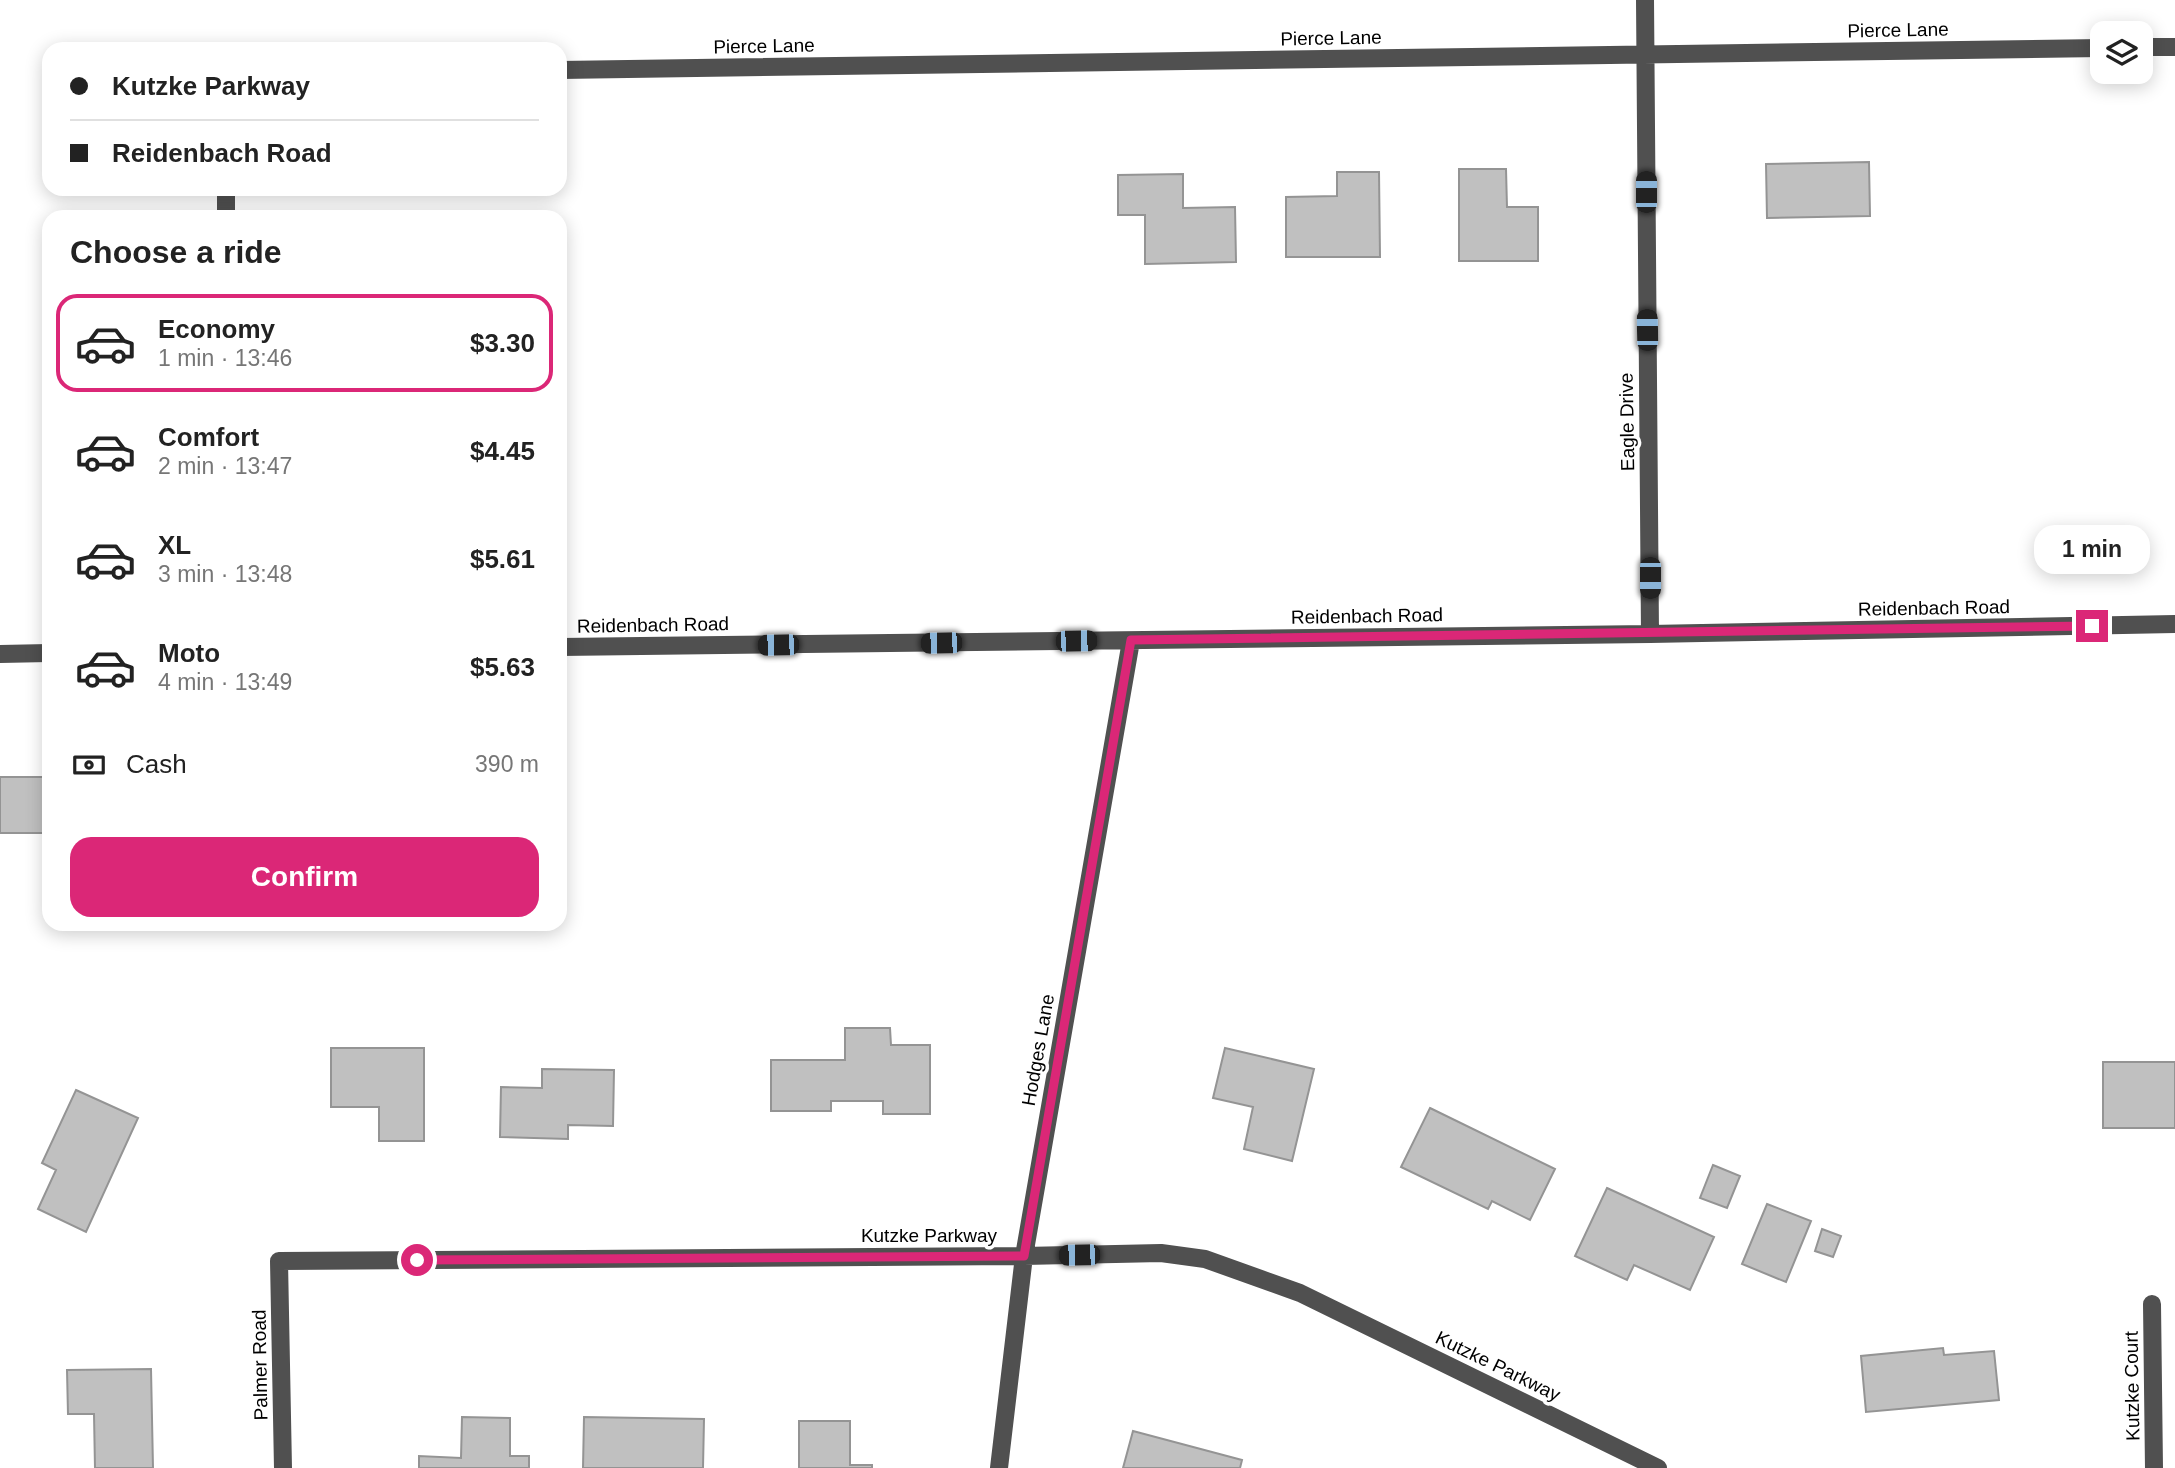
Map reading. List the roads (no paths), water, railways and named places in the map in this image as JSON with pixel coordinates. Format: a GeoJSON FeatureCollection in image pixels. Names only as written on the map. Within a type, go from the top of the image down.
{"type":"FeatureCollection","features":[{"type":"Feature","properties":{"kind":"street","name":"Eagle Drive"},"geometry":{"type":"LineString","coordinates":[[1644,0],[1650,634]]}},
{"type":"Feature","properties":{"kind":"street"},"geometry":{"type":"LineString","coordinates":[[2153,47],[2175,47]]}},
{"type":"Feature","properties":{"kind":"street","name":"Pierce Lane"},"geometry":{"type":"LineString","coordinates":[[567,71],[2090,48]]}},
{"type":"Feature","properties":{"kind":"street","name":"Reidenbach Road"},"geometry":{"type":"LineString","coordinates":[[567,647],[1650,634],[2175,624]]}},
{"type":"Feature","properties":{"kind":"street","name":"Hodges Lane"},"geometry":{"type":"LineString","coordinates":[[999,1468],[1024,1256],[1131,640]]}},
{"type":"Feature","properties":{"kind":"street"},"geometry":{"type":"LineString","coordinates":[[0,654],[42,653]]}},
{"type":"Feature","properties":{"kind":"street","name":"Kutzke Parkway"},"geometry":{"type":"LineString","coordinates":[[279,1261],[1161,1253],[1205,1259],[1300,1293],[1658,1468]]}},
{"type":"Feature","properties":{"kind":"street","name":"Palmer Road"},"geometry":{"type":"LineString","coordinates":[[279,1261],[283,1468]]}},
{"type":"Feature","properties":{"kind":"street","name":"Kutzke Court"},"geometry":{"type":"LineString","coordinates":[[2152,1304],[2154,1468]]}}]}
